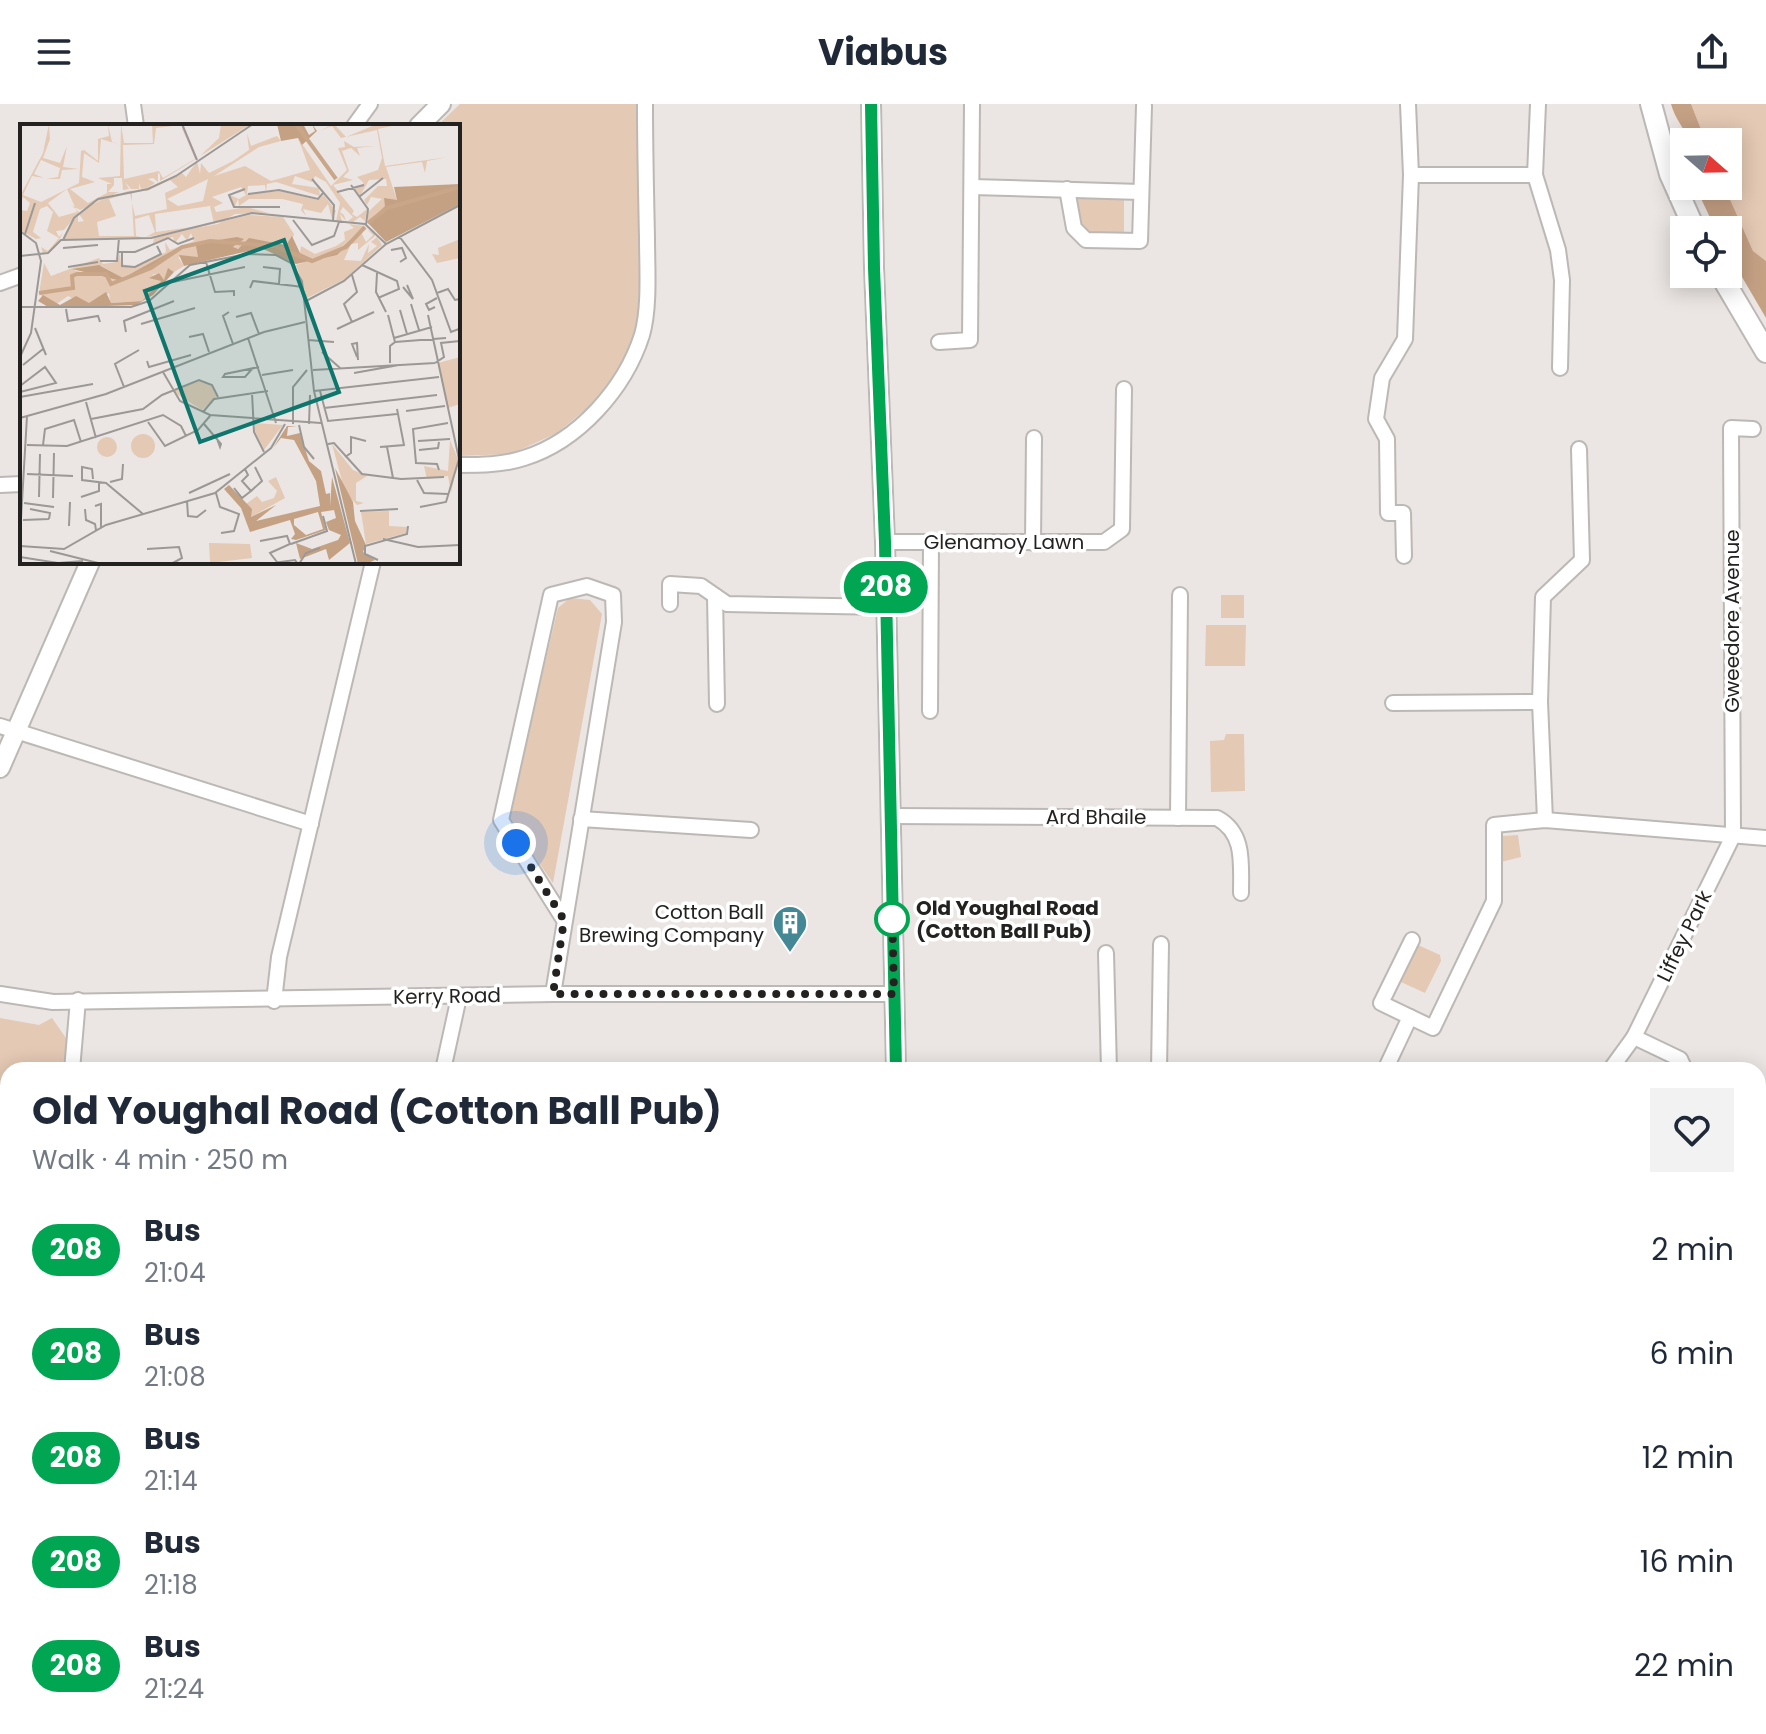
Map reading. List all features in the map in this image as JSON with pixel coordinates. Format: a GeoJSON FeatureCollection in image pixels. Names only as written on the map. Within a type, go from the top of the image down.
{"type":"FeatureCollection","features":[{"type":"Feature","properties":{"kind":"main road"},"geometry":{"type":"LineString","coordinates":[[1651,104],[1670,174],[1689,216]]}},
{"type":"Feature","properties":{"kind":"main road"},"geometry":{"type":"LineString","coordinates":[[1728,288],[1766,352]]}},
{"type":"Feature","properties":{"kind":"street"},"geometry":{"type":"LineString","coordinates":[[133,104],[136,124]]}},
{"type":"Feature","properties":{"kind":"street"},"geometry":{"type":"LineString","coordinates":[[355,124],[370,104]]}},
{"type":"Feature","properties":{"kind":"street"},"geometry":{"type":"LineString","coordinates":[[421,124],[441,104]]}},
{"type":"Feature","properties":{"kind":"street"},"geometry":{"type":"LineString","coordinates":[[460,465],[491,464],[524,458],[552,445],[590,419],[626,372],[642,333],[648,276],[645,104]]}},
{"type":"Feature","properties":{"kind":"street"},"geometry":{"type":"LineString","coordinates":[[871,104],[887,607],[896,1062]]}},
{"type":"Feature","properties":{"kind":"street"},"geometry":{"type":"LineString","coordinates":[[939,342],[970,340],[972,104]]}},
{"type":"Feature","properties":{"kind":"street"},"geometry":{"type":"LineString","coordinates":[[1404,556],[1403,513],[1388,513],[1387,439],[1376,419],[1382,378],[1405,339],[1411,175],[1408,104]]}},
{"type":"Feature","properties":{"kind":"street"},"geometry":{"type":"LineString","coordinates":[[1538,104],[1535,175],[1558,250],[1562,280],[1560,368]]}},
{"type":"Feature","properties":{"kind":"street"},"geometry":{"type":"LineString","coordinates":[[1067,189],[1074,228],[1086,240],[1140,241],[1144,106]]}},
{"type":"Feature","properties":{"kind":"street"},"geometry":{"type":"LineString","coordinates":[[1411,175],[1535,175]]}},
{"type":"Feature","properties":{"kind":"street"},"geometry":{"type":"LineString","coordinates":[[972,187],[1141,192]]}},
{"type":"Feature","properties":{"kind":"street"},"geometry":{"type":"LineString","coordinates":[[0,283],[20,276]]}},
{"type":"Feature","properties":{"kind":"street","name":"Glenamoy Lawn"},"geometry":{"type":"LineString","coordinates":[[885,542],[1104,542],[1122,529],[1124,389]]}},
{"type":"Feature","properties":{"kind":"street","name":"Gweedore Avenue"},"geometry":{"type":"LineString","coordinates":[[1733,836],[1731,428],[1753,429]]}},
{"type":"Feature","properties":{"kind":"street"},"geometry":{"type":"LineString","coordinates":[[1033,543],[1034,438]]}},
{"type":"Feature","properties":{"kind":"street"},"geometry":{"type":"LineString","coordinates":[[1545,820],[1540,702],[1543,597],[1582,560],[1579,449]]}},
{"type":"Feature","properties":{"kind":"street"},"geometry":{"type":"LineString","coordinates":[[0,485],[20,484]]}},
{"type":"Feature","properties":{"kind":"street"},"geometry":{"type":"LineString","coordinates":[[930,711],[931,543]]}},
{"type":"Feature","properties":{"kind":"street"},"geometry":{"type":"LineString","coordinates":[[0,768],[8,728],[89,564]]}},
{"type":"Feature","properties":{"kind":"street"},"geometry":{"type":"LineString","coordinates":[[274,1001],[279,957],[373,564]]}},
{"type":"Feature","properties":{"kind":"street"},"geometry":{"type":"LineString","coordinates":[[670,604],[670,584],[701,586],[727,604],[887,607]]}},
{"type":"Feature","properties":{"kind":"street"},"geometry":{"type":"LineString","coordinates":[[553,994],[614,622],[613,595],[587,586],[551,595],[501,820],[564,920]]}},
{"type":"Feature","properties":{"kind":"street"},"geometry":{"type":"LineString","coordinates":[[1178,818],[1180,595]]}},
{"type":"Feature","properties":{"kind":"street"},"geometry":{"type":"LineString","coordinates":[[715,596],[717,704]]}},
{"type":"Feature","properties":{"kind":"street"},"geometry":{"type":"LineString","coordinates":[[1393,703],[1540,702]]}},
{"type":"Feature","properties":{"kind":"street"},"geometry":{"type":"LineString","coordinates":[[8,728],[311,824]]}},
{"type":"Feature","properties":{"kind":"street","name":"Ard Bhaile"},"geometry":{"type":"LineString","coordinates":[[891,816],[1217,818],[1231,826],[1238,839],[1241,893]]}},
{"type":"Feature","properties":{"kind":"street"},"geometry":{"type":"LineString","coordinates":[[581,819],[751,830]]}},
{"type":"Feature","properties":{"kind":"street"},"geometry":{"type":"LineString","coordinates":[[1412,940],[1381,1003],[1433,1028],[1494,901],[1494,825],[1545,820],[1766,838]]}},
{"type":"Feature","properties":{"kind":"street","name":"Liffey Park"},"geometry":{"type":"LineString","coordinates":[[1616,1062],[1634,1037],[1733,836]]}},
{"type":"Feature","properties":{"kind":"street"},"geometry":{"type":"LineString","coordinates":[[1159,1062],[1161,944]]}},
{"type":"Feature","properties":{"kind":"street"},"geometry":{"type":"LineString","coordinates":[[1106,953],[1109,1062]]}},
{"type":"Feature","properties":{"kind":"street","name":"Kerry Road"},"geometry":{"type":"LineString","coordinates":[[0,994],[41,1001],[274,1001],[553,994],[894,994]]}},
{"type":"Feature","properties":{"kind":"street"},"geometry":{"type":"LineString","coordinates":[[445,1062],[459,997]]}},
{"type":"Feature","properties":{"kind":"street"},"geometry":{"type":"LineString","coordinates":[[73,1062],[78,1000]]}},
{"type":"Feature","properties":{"kind":"street"},"geometry":{"type":"LineString","coordinates":[[1389,1062],[1410,1017]]}},
{"type":"Feature","properties":{"kind":"street"},"geometry":{"type":"LineString","coordinates":[[1634,1037],[1681,1062]]}},
{"type":"Feature","properties":{"kind":"shaded area"},"geometry":{"type":"Polygon","coordinates":[[[460,104],[637,104],[642,234],[637,330],[607,392],[557,433],[511,454],[460,456],[460,124],[439,124],[460,104]]]}},
{"type":"Feature","properties":{"kind":"shaded area"},"geometry":{"type":"Polygon","coordinates":[[[1671,104],[1691,104],[1700,128],[1683,128],[1671,104]]]}},
{"type":"Feature","properties":{"kind":"shaded area"},"geometry":{"type":"Polygon","coordinates":[[[1691,104],[1766,104],[1766,261],[1753,251],[1742,226],[1742,216],[1737,216],[1730,200],[1742,200],[1742,128],[1700,128],[1691,104]]]}},
{"type":"Feature","properties":{"kind":"shaded area"},"geometry":{"type":"Polygon","coordinates":[[[1080,195],[1124,196],[1124,235],[1088,232],[1078,212],[1076,199],[1080,195]]]}},
{"type":"Feature","properties":{"kind":"shaded area"},"geometry":{"type":"Polygon","coordinates":[[[1702,200],[1730,200],[1737,216],[1709,216],[1702,200]]]}},
{"type":"Feature","properties":{"kind":"shaded area"},"geometry":{"type":"Polygon","coordinates":[[[1742,226],[1753,251],[1766,261],[1766,318],[1742,277],[1742,226]]]}},
{"type":"Feature","properties":{"kind":"shaded area"},"geometry":{"type":"Polygon","coordinates":[[[1221,595],[1244,595],[1244,618],[1221,618],[1221,595]]]}},
{"type":"Feature","properties":{"kind":"shaded area"},"geometry":{"type":"Polygon","coordinates":[[[570,598],[590,600],[602,614],[553,883],[508,818],[558,608],[570,598]]]}},
{"type":"Feature","properties":{"kind":"shaded area"},"geometry":{"type":"Polygon","coordinates":[[[1206,625],[1246,625],[1245,666],[1205,666],[1206,625]]]}},
{"type":"Feature","properties":{"kind":"shaded area"},"geometry":{"type":"Polygon","coordinates":[[[1226,734],[1244,734],[1245,791],[1211,792],[1210,741],[1224,740],[1226,734]]]}},
{"type":"Feature","properties":{"kind":"shaded area"},"geometry":{"type":"Polygon","coordinates":[[[1518,835],[1521,857],[1501,862],[1503,836],[1518,835]]]}},
{"type":"Feature","properties":{"kind":"shaded area"},"geometry":{"type":"Polygon","coordinates":[[[1418,945],[1440,955],[1441,961],[1425,993],[1401,982],[1418,945]]]}},
{"type":"Feature","properties":{"kind":"shaded area"},"geometry":{"type":"Polygon","coordinates":[[[0,1018],[39,1025],[52,1018],[68,1041],[64,1062],[0,1062],[0,1018]]]}},
{"type":"Feature","properties":{"kind":"bus line","name":"208"},"geometry":{"type":"LineString","coordinates":[[871,104],[885,542],[896,1062]]}},
{"type":"Feature","properties":{"kind":"place","name":"Old Youghal Road (Cotton Ball Pub)"},"geometry":{"type":"Point","coordinates":[892,919]}},
{"type":"Feature","properties":{"kind":"place","name":"Cotton Ball Brewing Company"},"geometry":{"type":"Point","coordinates":[790,954]}},
{"type":"Feature","properties":{"kind":"route"},"geometry":{"type":"LineString","coordinates":[[516,843],[564,920],[553,994],[894,994],[892,910],[892,919]]}}]}
